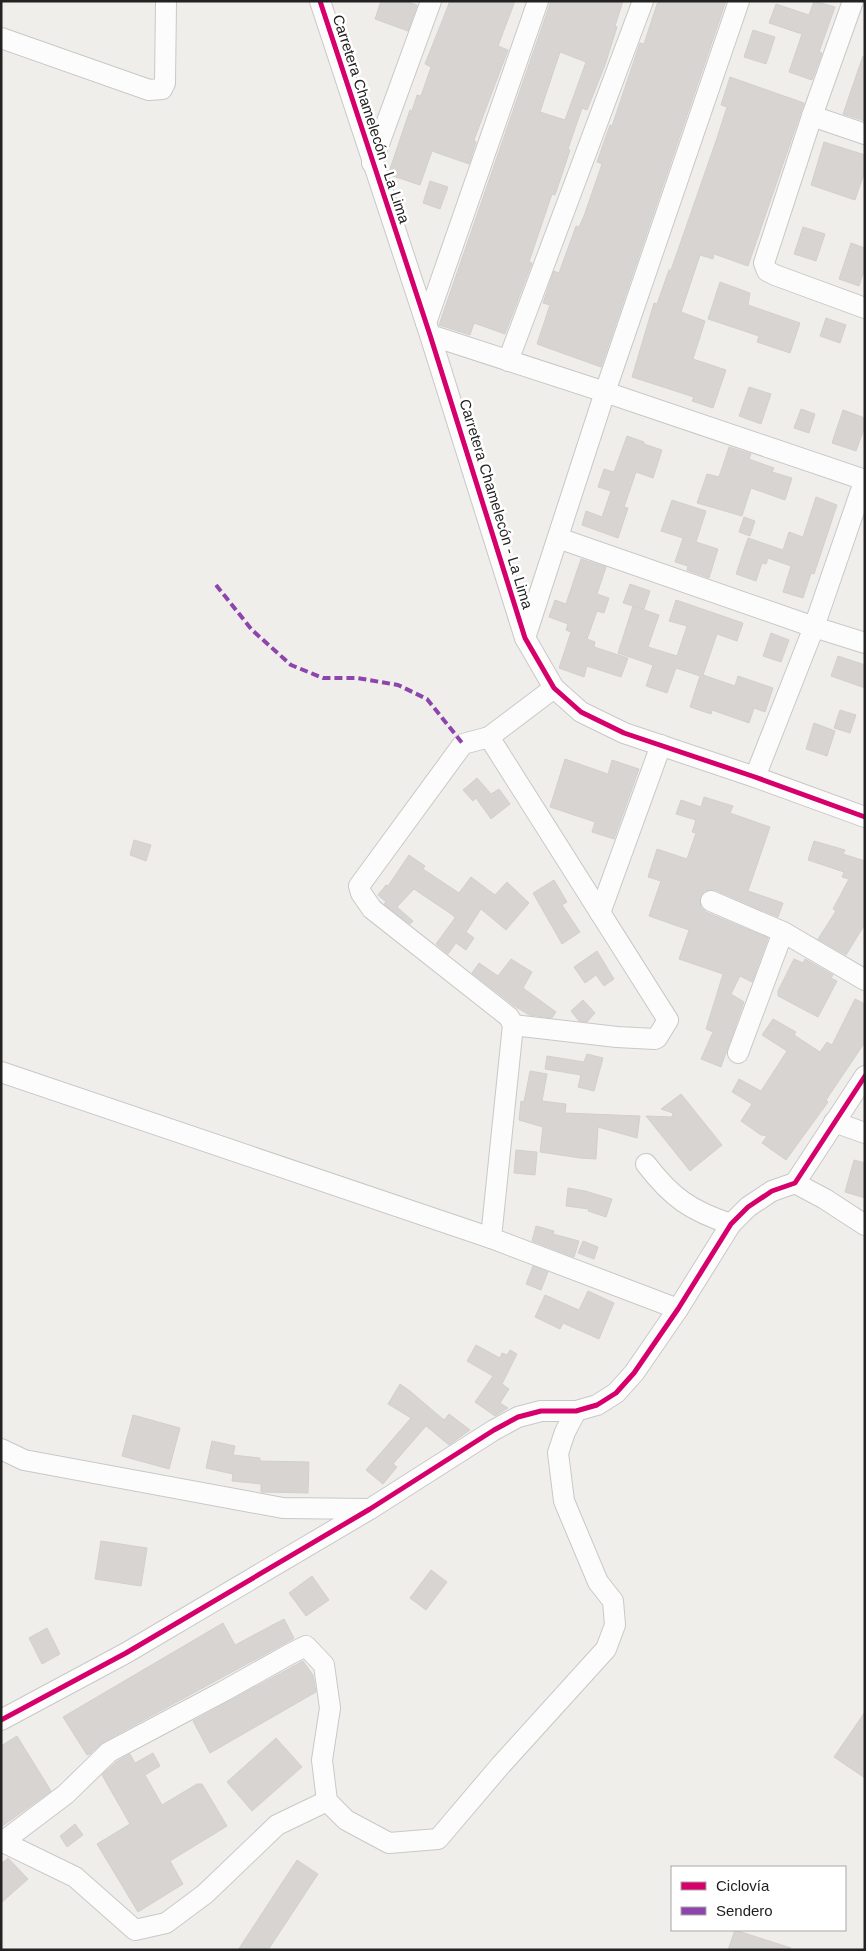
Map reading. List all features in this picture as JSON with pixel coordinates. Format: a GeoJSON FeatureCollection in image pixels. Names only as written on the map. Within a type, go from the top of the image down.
{"type":"FeatureCollection","features":[{"type":"Feature","properties":{"kind":"street"},"geometry":{"type":"LineString","coordinates":[[1,38],[149,90],[157,91],[162,89],[165,83],[166,1]]}},
{"type":"Feature","properties":{"kind":"street","name":"Carretera Chamelecón - La Lima"},"geometry":{"type":"LineString","coordinates":[[320,1],[428,329],[525,638],[554,688],[581,712],[624,733],[755,777],[865,817]]}},
{"type":"Feature","properties":{"kind":"street"},"geometry":{"type":"LineString","coordinates":[[372,163],[432,1]]}},
{"type":"Feature","properties":{"kind":"street"},"geometry":{"type":"LineString","coordinates":[[538,1],[428,329],[508,361],[865,480],[814,627],[755,777]]}},
{"type":"Feature","properties":{"kind":"street"},"geometry":{"type":"LineString","coordinates":[[508,361],[643,1]]}},
{"type":"Feature","properties":{"kind":"street"},"geometry":{"type":"LineString","coordinates":[[525,638],[605,392],[739,1]]}},
{"type":"Feature","properties":{"kind":"street"},"geometry":{"type":"LineString","coordinates":[[853,1],[812,116],[764,263],[767,271],[774,275],[865,308]]}},
{"type":"Feature","properties":{"kind":"street"},"geometry":{"type":"LineString","coordinates":[[812,116],[865,134]]}},
{"type":"Feature","properties":{"kind":"street"},"geometry":{"type":"LineString","coordinates":[[558,538],[865,643]]}},
{"type":"Feature","properties":{"kind":"street"},"geometry":{"type":"LineString","coordinates":[[491,1238],[513,1025],[509,1017],[372,909],[361,893],[359,886],[463,744],[489,737],[554,688]]}},
{"type":"Feature","properties":{"kind":"street"},"geometry":{"type":"LineString","coordinates":[[489,737],[668,1020],[657,1038],[617,1037],[513,1025]]}},
{"type":"Feature","properties":{"kind":"street"},"geometry":{"type":"LineString","coordinates":[[600,913],[662,745]]}},
{"type":"Feature","properties":{"kind":"street"},"geometry":{"type":"LineString","coordinates":[[712,901],[783,932],[865,980]]}},
{"type":"Feature","properties":{"kind":"street"},"geometry":{"type":"LineString","coordinates":[[738,1053],[783,932]]}},
{"type":"Feature","properties":{"kind":"street"},"geometry":{"type":"LineString","coordinates":[[1,1072],[491,1238],[678,1309]]}},
{"type":"Feature","properties":{"kind":"street"},"geometry":{"type":"LineString","coordinates":[[1,1720],[126,1653],[370,1509],[494,1430],[518,1417],[541,1411],[576,1411],[598,1404],[616,1393],[634,1373],[678,1309],[731,1224],[748,1207],[772,1191],[795,1183],[865,1076]]}},
{"type":"Feature","properties":{"kind":"street"},"geometry":{"type":"LineString","coordinates":[[834,1122],[865,1133]]}},
{"type":"Feature","properties":{"kind":"street"},"geometry":{"type":"LineString","coordinates":[[646,1164],[662,1185],[683,1203],[706,1216],[731,1224]]}},
{"type":"Feature","properties":{"kind":"street"},"geometry":{"type":"LineString","coordinates":[[795,1183],[825,1198],[865,1226]]}},
{"type":"Feature","properties":{"kind":"street"},"geometry":{"type":"LineString","coordinates":[[327,1801],[277,1825],[205,1894],[166,1923],[135,1930],[75,1877],[2,1843],[66,1794],[108,1752],[224,1692],[306,1646],[324,1665],[330,1708],[322,1760],[327,1801],[346,1820],[389,1843],[438,1839],[500,1766],[606,1649],[615,1625],[612,1601],[598,1582],[564,1501],[558,1453],[564,1432],[576,1411]]}},
{"type":"Feature","properties":{"kind":"street"},"geometry":{"type":"LineString","coordinates":[[1,1449],[24,1460],[283,1508],[370,1509]]}},
{"type":"Feature","properties":{"kind":"building"},"geometry":{"type":"Polygon","coordinates":[[[381,1],[405,1],[417,5],[408,31],[375,19],[381,1]]]}},
{"type":"Feature","properties":{"kind":"building"},"geometry":{"type":"Polygon","coordinates":[[[450,1],[515,1],[498,46],[508,50],[474,140],[476,142],[469,164],[432,151],[420,185],[390,175],[389,172],[410,110],[412,111],[417,95],[421,96],[431,67],[425,64],[450,1]]]}},
{"type":"Feature","properties":{"kind":"building"},"geometry":{"type":"Polygon","coordinates":[[[551,1],[623,1],[605,65],[587,110],[582,108],[555,195],[552,194],[529,262],[532,263],[505,334],[474,323],[470,335],[439,325],[551,1]],[[560,52],[540,112],[565,120],[586,62],[560,52]]]}},
{"type":"Feature","properties":{"kind":"building"},"geometry":{"type":"Polygon","coordinates":[[[658,1],[726,1],[601,367],[537,344],[550,305],[543,303],[554,271],[559,273],[576,226],[579,227],[584,216],[602,164],[597,162],[610,125],[612,126],[640,43],[644,44],[658,1]]]}},
{"type":"Feature","properties":{"kind":"building"},"geometry":{"type":"Polygon","coordinates":[[[814,1],[835,7],[819,52],[822,53],[812,80],[789,72],[802,34],[769,23],[776,4],[809,15],[814,1]]]}},
{"type":"Feature","properties":{"kind":"building"},"geometry":{"type":"Polygon","coordinates":[[[753,30],[775,37],[766,64],[744,57],[753,30]]]}},
{"type":"Feature","properties":{"kind":"building"},"geometry":{"type":"Polygon","coordinates":[[[863,56],[865,57],[865,121],[843,114],[863,56]]]}},
{"type":"Feature","properties":{"kind":"building"},"geometry":{"type":"Polygon","coordinates":[[[730,77],[804,103],[748,266],[714,254],[713,259],[700,255],[681,312],[705,321],[693,359],[726,370],[713,408],[692,401],[694,397],[632,377],[654,303],[657,304],[669,270],[671,270],[717,138],[727,107],[721,105],[730,77]]]}},
{"type":"Feature","properties":{"kind":"building"},"geometry":{"type":"Polygon","coordinates":[[[824,142],[865,155],[865,171],[855,200],[811,185],[824,142]]]}},
{"type":"Feature","properties":{"kind":"building"},"geometry":{"type":"Polygon","coordinates":[[[430,181],[448,187],[440,209],[423,203],[430,181]]]}},
{"type":"Feature","properties":{"kind":"building"},"geometry":{"type":"Polygon","coordinates":[[[803,227],[825,234],[816,261],[794,254],[803,227]]]}},
{"type":"Feature","properties":{"kind":"building"},"geometry":{"type":"Polygon","coordinates":[[[851,243],[865,248],[865,268],[859,286],[839,279],[851,243]]]}},
{"type":"Feature","properties":{"kind":"building"},"geometry":{"type":"Polygon","coordinates":[[[720,282],[750,293],[748,305],[800,323],[790,353],[757,342],[759,336],[708,319],[720,282]]]}},
{"type":"Feature","properties":{"kind":"building"},"geometry":{"type":"Polygon","coordinates":[[[826,318],[846,325],[840,343],[820,336],[826,318]]]}},
{"type":"Feature","properties":{"kind":"building"},"geometry":{"type":"Polygon","coordinates":[[[749,387],[771,394],[761,424],[739,416],[749,387]]]}},
{"type":"Feature","properties":{"kind":"building"},"geometry":{"type":"Polygon","coordinates":[[[801,409],[815,414],[809,433],[794,428],[801,409]]]}},
{"type":"Feature","properties":{"kind":"building"},"geometry":{"type":"Polygon","coordinates":[[[843,410],[865,418],[865,426],[856,451],[832,443],[843,410]]]}},
{"type":"Feature","properties":{"kind":"building"},"geometry":{"type":"Polygon","coordinates":[[[627,436],[662,450],[653,478],[636,472],[624,507],[628,508],[618,538],[582,525],[586,511],[602,517],[611,491],[598,487],[604,469],[614,472],[627,436]]]}},
{"type":"Feature","properties":{"kind":"building"},"geometry":{"type":"Polygon","coordinates":[[[729,447],[751,454],[749,459],[774,468],[772,472],[792,478],[785,500],[751,488],[742,516],[697,503],[707,474],[719,477],[729,447]]]}},
{"type":"Feature","properties":{"kind":"building"},"geometry":{"type":"Polygon","coordinates":[[[816,497],[837,505],[814,574],[811,573],[803,598],[783,592],[791,566],[768,558],[766,564],[762,563],[756,581],[736,574],[748,538],[783,550],[789,532],[803,537],[816,497]]]}},
{"type":"Feature","properties":{"kind":"building"},"geometry":{"type":"Polygon","coordinates":[[[672,500],[706,511],[696,542],[718,549],[709,578],[687,570],[688,566],[675,562],[683,538],[661,531],[672,500]]]}},
{"type":"Feature","properties":{"kind":"building"},"geometry":{"type":"Polygon","coordinates":[[[744,517],[755,521],[750,536],[739,532],[744,517]]]}},
{"type":"Feature","properties":{"kind":"building"},"geometry":{"type":"Polygon","coordinates":[[[581,559],[606,567],[597,594],[609,598],[604,613],[597,611],[587,639],[595,642],[594,647],[628,658],[621,677],[587,666],[584,677],[559,668],[571,632],[566,630],[568,624],[549,617],[555,600],[566,604],[581,559]]]}},
{"type":"Feature","properties":{"kind":"building"},"geometry":{"type":"Polygon","coordinates":[[[630,584],[650,591],[644,609],[623,603],[630,584]]]}},
{"type":"Feature","properties":{"kind":"building"},"geometry":{"type":"Polygon","coordinates":[[[676,600],[743,623],[737,641],[717,634],[703,675],[735,686],[738,676],[773,688],[765,712],[754,708],[749,723],[712,710],[711,714],[690,707],[700,676],[676,668],[667,693],[646,686],[653,665],[618,653],[633,606],[659,615],[648,647],[677,656],[687,626],[669,621],[676,600]]]}},
{"type":"Feature","properties":{"kind":"building"},"geometry":{"type":"Polygon","coordinates":[[[771,633],[789,640],[781,662],[763,656],[771,633]]]}},
{"type":"Feature","properties":{"kind":"building"},"geometry":{"type":"Polygon","coordinates":[[[838,656],[865,665],[865,688],[831,676],[838,656]]]}},
{"type":"Feature","properties":{"kind":"building"},"geometry":{"type":"Polygon","coordinates":[[[840,710],[856,715],[850,733],[834,728],[840,710]]]}},
{"type":"Feature","properties":{"kind":"building"},"geometry":{"type":"Polygon","coordinates":[[[814,723],[835,731],[827,756],[806,749],[814,723]]]}},
{"type":"Feature","properties":{"kind":"building"},"geometry":{"type":"Polygon","coordinates":[[[565,759],[608,774],[612,760],[639,769],[614,839],[592,832],[595,822],[550,807],[565,759]]]}},
{"type":"Feature","properties":{"kind":"building"},"geometry":{"type":"Polygon","coordinates":[[[477,778],[491,794],[499,789],[510,804],[491,819],[476,798],[473,801],[463,790],[477,778]]]}},
{"type":"Feature","properties":{"kind":"building"},"geometry":{"type":"Polygon","coordinates":[[[704,797],[733,806],[730,813],[770,827],[748,891],[783,903],[778,917],[715,890],[704,891],[700,897],[701,908],[706,912],[768,938],[752,982],[740,976],[731,994],[744,1002],[721,1067],[701,1059],[713,1032],[706,1029],[723,974],[679,959],[689,930],[649,916],[661,881],[648,877],[657,849],[687,859],[696,833],[692,832],[696,820],[676,814],[681,800],[701,807],[704,797]]]}},
{"type":"Feature","properties":{"kind":"building"},"geometry":{"type":"Polygon","coordinates":[[[134,840],[151,845],[146,861],[130,855],[134,840]]]}},
{"type":"Feature","properties":{"kind":"building"},"geometry":{"type":"Polygon","coordinates":[[[814,841],[845,850],[843,854],[865,861],[865,924],[846,955],[818,939],[836,911],[833,909],[849,879],[842,877],[844,872],[808,860],[814,841]]]}},
{"type":"Feature","properties":{"kind":"building"},"geometry":{"type":"Polygon","coordinates":[[[409,855],[425,866],[423,869],[459,893],[471,877],[495,895],[507,882],[529,903],[506,930],[481,909],[466,932],[474,938],[466,950],[456,943],[448,954],[436,944],[455,918],[454,916],[414,889],[397,907],[413,921],[410,924],[384,904],[386,902],[378,895],[386,885],[388,886],[409,855]]]}},
{"type":"Feature","properties":{"kind":"building"},"geometry":{"type":"Polygon","coordinates":[[[554,880],[567,902],[562,905],[580,932],[562,944],[533,893],[554,880]]]}},
{"type":"Feature","properties":{"kind":"building"},"geometry":{"type":"Polygon","coordinates":[[[597,951],[614,979],[604,986],[596,975],[585,983],[574,967],[597,951]]]}},
{"type":"Feature","properties":{"kind":"building"},"geometry":{"type":"Polygon","coordinates":[[[511,959],[532,972],[523,988],[556,1012],[552,1018],[529,1015],[472,973],[479,963],[498,976],[511,959]]]}},
{"type":"Feature","properties":{"kind":"building"},"geometry":{"type":"Polygon","coordinates":[[[794,959],[803,963],[805,959],[833,975],[831,978],[837,981],[818,1017],[778,996],[778,991],[794,959]]]}},
{"type":"Feature","properties":{"kind":"building"},"geometry":{"type":"Polygon","coordinates":[[[855,999],[865,1004],[865,1042],[826,1100],[828,1102],[786,1160],[762,1143],[767,1136],[761,1135],[741,1121],[752,1104],[732,1092],[739,1079],[761,1091],[787,1051],[762,1035],[773,1019],[796,1032],[794,1035],[820,1052],[827,1042],[832,1045],[855,999]]]}},
{"type":"Feature","properties":{"kind":"building"},"geometry":{"type":"Polygon","coordinates":[[[583,1000],[595,1013],[587,1022],[579,1021],[571,1011],[583,1000]]]}},
{"type":"Feature","properties":{"kind":"building"},"geometry":{"type":"Polygon","coordinates":[[[587,1054],[603,1058],[594,1091],[578,1087],[581,1075],[545,1069],[547,1056],[584,1062],[587,1054]]]}},
{"type":"Feature","properties":{"kind":"building"},"geometry":{"type":"Polygon","coordinates":[[[530,1071],[547,1074],[542,1101],[566,1104],[565,1113],[640,1116],[637,1138],[598,1127],[596,1159],[540,1152],[543,1127],[519,1120],[521,1101],[524,1102],[530,1071]]]}},
{"type":"Feature","properties":{"kind":"building"},"geometry":{"type":"Polygon","coordinates":[[[681,1094],[722,1145],[690,1171],[646,1116],[672,1117],[673,1113],[661,1109],[681,1094]]]}},
{"type":"Feature","properties":{"kind":"building"},"geometry":{"type":"Polygon","coordinates":[[[516,1150],[537,1152],[535,1175],[514,1173],[516,1150]]]}},
{"type":"Feature","properties":{"kind":"building"},"geometry":{"type":"Polygon","coordinates":[[[854,1160],[865,1163],[865,1198],[845,1192],[854,1160]]]}},
{"type":"Feature","properties":{"kind":"building"},"geometry":{"type":"Polygon","coordinates":[[[568,1188],[612,1199],[606,1217],[588,1211],[589,1209],[566,1206],[568,1188]]]}},
{"type":"Feature","properties":{"kind":"building"},"geometry":{"type":"Polygon","coordinates":[[[536,1226],[554,1231],[553,1234],[579,1241],[574,1257],[532,1241],[536,1226]]]}},
{"type":"Feature","properties":{"kind":"building"},"geometry":{"type":"Polygon","coordinates":[[[583,1241],[598,1247],[594,1259],[578,1253],[583,1241]]]}},
{"type":"Feature","properties":{"kind":"building"},"geometry":{"type":"Polygon","coordinates":[[[533,1266],[548,1272],[541,1290],[526,1284],[533,1266]]]}},
{"type":"Feature","properties":{"kind":"building"},"geometry":{"type":"Polygon","coordinates":[[[588,1291],[614,1303],[599,1339],[563,1323],[560,1329],[535,1317],[545,1295],[579,1310],[588,1291]]]}},
{"type":"Feature","properties":{"kind":"building"},"geometry":{"type":"Polygon","coordinates":[[[476,1345],[500,1358],[502,1353],[507,1355],[510,1350],[517,1354],[502,1384],[509,1389],[500,1403],[508,1408],[495,1416],[475,1402],[493,1376],[467,1361],[476,1345]]]}},
{"type":"Feature","properties":{"kind":"building"},"geometry":{"type":"Polygon","coordinates":[[[400,1384],[444,1420],[449,1414],[470,1430],[449,1445],[426,1426],[393,1464],[397,1467],[383,1484],[366,1470],[411,1418],[388,1404],[400,1384]]]}},
{"type":"Feature","properties":{"kind":"building"},"geometry":{"type":"Polygon","coordinates":[[[133,1415],[180,1428],[169,1469],[122,1456],[133,1415]]]}},
{"type":"Feature","properties":{"kind":"building"},"geometry":{"type":"Polygon","coordinates":[[[212,1441],[235,1446],[233,1455],[260,1458],[260,1461],[309,1462],[308,1493],[261,1492],[261,1484],[232,1481],[233,1474],[206,1468],[212,1441]]]}},
{"type":"Feature","properties":{"kind":"building"},"geometry":{"type":"Polygon","coordinates":[[[101,1541],[147,1548],[141,1586],[95,1579],[101,1541]]]}},
{"type":"Feature","properties":{"kind":"building"},"geometry":{"type":"Polygon","coordinates":[[[431,1570],[447,1582],[426,1610],[410,1598],[431,1570]]]}},
{"type":"Feature","properties":{"kind":"building"},"geometry":{"type":"Polygon","coordinates":[[[312,1576],[329,1600],[306,1616],[289,1593],[312,1576]]]}},
{"type":"Feature","properties":{"kind":"building"},"geometry":{"type":"Polygon","coordinates":[[[284,1619],[293,1639],[103,1742],[90,1754],[87,1755],[63,1717],[223,1623],[235,1645],[284,1619]]]}},
{"type":"Feature","properties":{"kind":"building"},"geometry":{"type":"Polygon","coordinates":[[[47,1628],[60,1654],[42,1664],[29,1638],[47,1628]]]}},
{"type":"Feature","properties":{"kind":"building"},"geometry":{"type":"Polygon","coordinates":[[[303,1661],[313,1675],[316,1692],[210,1753],[193,1721],[303,1661]]]}},
{"type":"Feature","properties":{"kind":"building"},"geometry":{"type":"Polygon","coordinates":[[[865,1712],[865,1778],[834,1757],[865,1712]]]}},
{"type":"Feature","properties":{"kind":"building"},"geometry":{"type":"Polygon","coordinates":[[[17,1736],[51,1791],[1,1827],[1,1746],[17,1736]]]}},
{"type":"Feature","properties":{"kind":"building"},"geometry":{"type":"Polygon","coordinates":[[[276,1738],[302,1767],[252,1811],[227,1782],[276,1738]]]}},
{"type":"Feature","properties":{"kind":"building"},"geometry":{"type":"Polygon","coordinates":[[[153,1753],[160,1766],[145,1775],[162,1805],[197,1784],[202,1784],[227,1826],[170,1861],[183,1884],[138,1912],[97,1844],[130,1824],[102,1775],[116,1762],[130,1754],[135,1763],[153,1753]]]}},
{"type":"Feature","properties":{"kind":"building"},"geometry":{"type":"Polygon","coordinates":[[[75,1824],[83,1835],[67,1847],[60,1836],[75,1824]]]}},
{"type":"Feature","properties":{"kind":"building"},"geometry":{"type":"Polygon","coordinates":[[[8,1858],[28,1879],[1,1903],[1,1864],[8,1858]]]}},
{"type":"Feature","properties":{"kind":"building"},"geometry":{"type":"Polygon","coordinates":[[[297,1860],[318,1874],[268,1950],[238,1950],[297,1860]]]}},
{"type":"Feature","properties":{"kind":"building"},"geometry":{"type":"Polygon","coordinates":[[[735,1931],[791,1948],[790,1950],[728,1950],[735,1931]]]}},
{"type":"Feature","properties":{"kind":"marked path"},"geometry":{"type":"LineString","coordinates":[[216,585],[252,630],[291,665],[323,678],[357,678],[398,685],[427,699],[463,744]]}},
{"type":"Feature","properties":{"kind":"cycle path"},"geometry":{"type":"LineString","coordinates":[[320,1],[430,335],[525,638],[554,688],[581,712],[624,733],[755,777],[865,817]]}},
{"type":"Feature","properties":{"kind":"cycle path"},"geometry":{"type":"LineString","coordinates":[[1,1720],[126,1653],[370,1509],[494,1430],[518,1417],[541,1411],[576,1411],[597,1405],[616,1393],[634,1373],[678,1309],[731,1224],[748,1207],[772,1191],[795,1183],[865,1076]]}}]}
